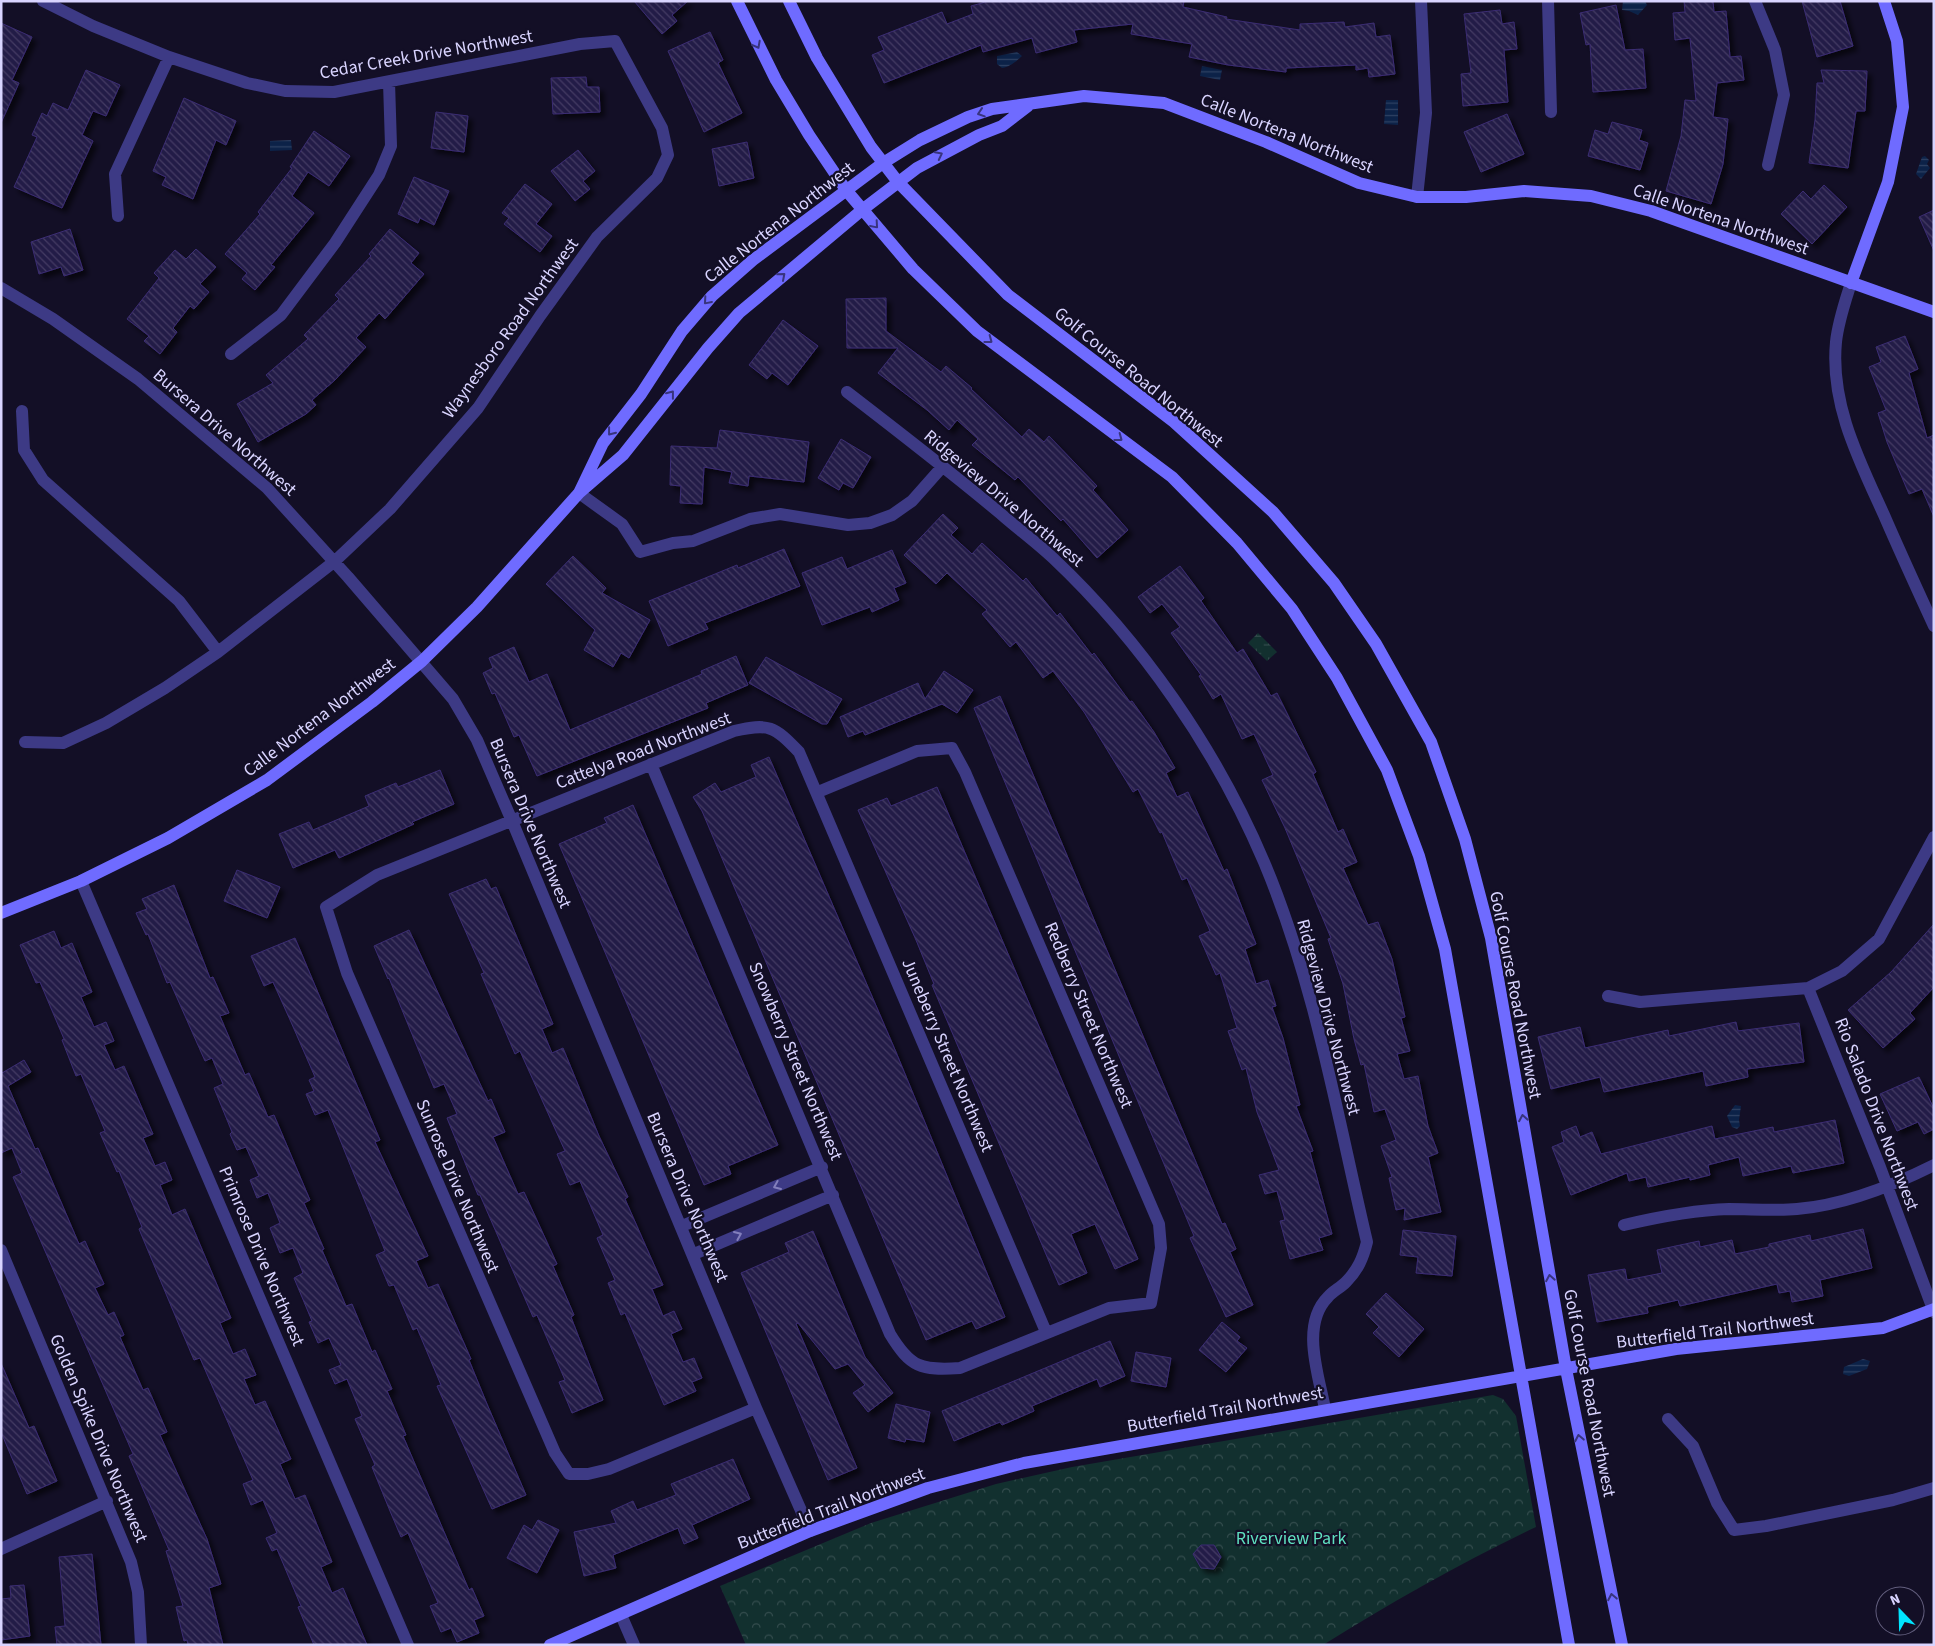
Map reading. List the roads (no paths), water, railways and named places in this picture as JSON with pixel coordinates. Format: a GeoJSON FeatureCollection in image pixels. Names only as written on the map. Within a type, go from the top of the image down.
{"type":"FeatureCollection","features":[{"type":"Feature","properties":{"kind":"street","name":"Cedar Creek Drive Northwest"},"geometry":{"type":"LineString","coordinates":[[43,1],[93,26],[169,57],[247,83],[285,91],[334,92],[580,44],[615,41],[662,128],[668,155]]}},
{"type":"Feature","properties":{"kind":"street"},"geometry":{"type":"LineString","coordinates":[[737,1],[776,80],[809,136],[862,210],[913,269],[977,331],[1172,478],[1236,543],[1292,608],[1338,678],[1387,770],[1420,856],[1445,949],[1568,1645]]}},
{"type":"Feature","properties":{"kind":"street","name":"Golf Course Road Northwest"},"geometry":{"type":"LineString","coordinates":[[789,1],[817,58],[883,163],[898,182],[1008,295],[1174,422],[1273,512],[1334,583],[1385,660],[1431,742],[1465,839],[1491,938],[1566,1369],[1622,1645]]}},
{"type":"Feature","properties":{"kind":"street"},"geometry":{"type":"LineString","coordinates":[[1417,197],[1426,113],[1421,1]]}},
{"type":"Feature","properties":{"kind":"street"},"geometry":{"type":"LineString","coordinates":[[1548,1],[1552,112]]}},
{"type":"Feature","properties":{"kind":"street"},"geometry":{"type":"LineString","coordinates":[[1754,1],[1775,50],[1784,95],[1768,165]]}},
{"type":"Feature","properties":{"kind":"street"},"geometry":{"type":"LineString","coordinates":[[1884,1],[1897,41],[1903,107],[1888,182],[1843,308],[1836,342],[1838,383],[1842,415],[1856,454],[1934,626]]}},
{"type":"Feature","properties":{"kind":"street"},"geometry":{"type":"LineString","coordinates":[[118,216],[115,174],[169,57]]}},
{"type":"Feature","properties":{"kind":"street"},"geometry":{"type":"LineString","coordinates":[[231,354],[280,315],[335,243],[379,175],[390,146],[389,82]]}},
{"type":"Feature","properties":{"kind":"street","name":"Calle Nortena Northwest"},"geometry":{"type":"LineString","coordinates":[[579,493],[603,443],[641,394],[682,331],[712,296],[753,260],[883,163],[920,140],[968,117],[992,109],[1084,96],[1164,103],[1266,142],[1359,183],[1417,197],[1466,197],[1524,191],[1591,196],[1651,211],[1934,312]]}},
{"type":"Feature","properties":{"kind":"street","name":"Calle Nortena Northwest"},"geometry":{"type":"LineString","coordinates":[[1,913],[81,881],[168,838],[267,780],[318,744],[422,661],[516,565],[579,493],[623,455],[708,348],[739,313],[898,182],[932,158],[1002,126],[1029,105]]}},
{"type":"Feature","properties":{"kind":"street","name":"Waynesboro Road Northwest"},"geometry":{"type":"LineString","coordinates":[[25,742],[63,743],[106,723],[165,688],[218,652],[335,561],[390,509],[478,408],[540,316],[597,237],[656,178],[668,155]]}},
{"type":"Feature","properties":{"kind":"street","name":"Bursera Drive Northwest"},"geometry":{"type":"LineString","coordinates":[[1,288],[53,319],[138,379],[267,488],[335,561],[453,699],[477,740],[512,821],[694,1254],[756,1408],[810,1531]]}},
{"type":"Feature","properties":{"kind":"street","name":"Ridgeview Drive Northwest"},"geometry":{"type":"LineString","coordinates":[[847,392],[942,466],[1052,558],[1109,617],[1142,657],[1188,720],[1221,774],[1264,862],[1293,941],[1317,1026],[1367,1242],[1362,1263],[1346,1282],[1326,1297],[1315,1318],[1313,1343],[1326,1409]]}},
{"type":"Feature","properties":{"kind":"street"},"geometry":{"type":"LineString","coordinates":[[22,411],[24,450],[43,480],[179,601],[218,652]]}},
{"type":"Feature","properties":{"kind":"street"},"geometry":{"type":"LineString","coordinates":[[579,493],[622,524],[640,552],[673,543],[693,541],[750,519],[780,514],[848,525],[870,523],[892,515],[912,500],[942,466]]}},
{"type":"Feature","properties":{"kind":"street","name":"Cattelya Road Northwest"},"geometry":{"type":"LineString","coordinates":[[326,907],[377,875],[734,731],[760,725],[781,734],[799,752],[818,792]]}},
{"type":"Feature","properties":{"kind":"street","name":"Redberry Street Northwest"},"geometry":{"type":"LineString","coordinates":[[818,792],[917,751],[952,748],[965,772],[1159,1224],[1161,1248],[1151,1303],[1110,1308],[1046,1332]]}},
{"type":"Feature","properties":{"kind":"street","name":"Snowberry Street Northwest"},"geometry":{"type":"LineString","coordinates":[[651,764],[822,1167],[890,1334],[902,1353],[917,1365],[934,1370],[960,1368],[1046,1332]]}},
{"type":"Feature","properties":{"kind":"street","name":"Juneberry Street Northwest"},"geometry":{"type":"LineString","coordinates":[[818,792],[1046,1332]]}},
{"type":"Feature","properties":{"kind":"street"},"geometry":{"type":"LineString","coordinates":[[1608,996],[1640,1002],[1808,988],[1842,971],[1880,939],[1934,837]]}},
{"type":"Feature","properties":{"kind":"street","name":"Primrose Drive Northwest"},"geometry":{"type":"LineString","coordinates":[[81,881],[408,1645]]}},
{"type":"Feature","properties":{"kind":"street","name":"Sunrose Drive Northwest"},"geometry":{"type":"LineString","coordinates":[[326,907],[347,973],[555,1453],[569,1474],[588,1474],[609,1469],[756,1408]]}},
{"type":"Feature","properties":{"kind":"street","name":"Rio Salado Drive Northwest"},"geometry":{"type":"LineString","coordinates":[[1808,988],[1887,1186],[1933,1310]]}},
{"type":"Feature","properties":{"kind":"street"},"geometry":{"type":"LineString","coordinates":[[1624,1225],[1657,1217],[1726,1209],[1798,1209],[1844,1201],[1887,1186],[1934,1165]]}},
{"type":"Feature","properties":{"kind":"street"},"geometry":{"type":"LineString","coordinates":[[682,1226],[822,1167]]}},
{"type":"Feature","properties":{"kind":"street"},"geometry":{"type":"LineString","coordinates":[[694,1254],[833,1195]]}},
{"type":"Feature","properties":{"kind":"street","name":"Golden Spike Drive Northwest"},"geometry":{"type":"LineString","coordinates":[[1,1250],[131,1562],[138,1592],[141,1645]]}},
{"type":"Feature","properties":{"kind":"street","name":"Butterfield Trail Northwest"},"geometry":{"type":"LineString","coordinates":[[550,1645],[810,1531],[928,1488],[1024,1463],[1676,1349],[1883,1328],[1933,1310]]}},
{"type":"Feature","properties":{"kind":"street"},"geometry":{"type":"LineString","coordinates":[[1668,1419],[1693,1446],[1717,1503],[1734,1530],[1766,1526],[1893,1500],[1934,1488]]}},
{"type":"Feature","properties":{"kind":"street"},"geometry":{"type":"LineString","coordinates":[[1,1549],[107,1501]]}},
{"type":"Feature","properties":{"kind":"street"},"geometry":{"type":"LineString","coordinates":[[622,1615],[634,1645]]}},
{"type":"Feature","properties":{"kind":"water"},"geometry":{"type":"Polygon","coordinates":[[[1623,1],[1645,1],[1647,5],[1638,15],[1622,10],[1623,1]]]}},
{"type":"Feature","properties":{"kind":"water"},"geometry":{"type":"Polygon","coordinates":[[[1017,52],[1022,56],[1013,64],[1002,68],[997,64],[997,56],[1017,52]]]}},
{"type":"Feature","properties":{"kind":"water"},"geometry":{"type":"Polygon","coordinates":[[[1202,66],[1222,70],[1220,80],[1200,76],[1202,66]]]}},
{"type":"Feature","properties":{"kind":"water"},"geometry":{"type":"Polygon","coordinates":[[[1386,100],[1398,100],[1398,125],[1384,124],[1386,100]]]}},
{"type":"Feature","properties":{"kind":"water"},"geometry":{"type":"Polygon","coordinates":[[[291,140],[292,150],[270,151],[270,141],[291,140]]]}},
{"type":"Feature","properties":{"kind":"water"},"geometry":{"type":"Polygon","coordinates":[[[1925,156],[1929,160],[1927,164],[1930,168],[1921,179],[1916,174],[1922,157],[1925,156]]]}},
{"type":"Feature","properties":{"kind":"water"},"geometry":{"type":"Polygon","coordinates":[[[1735,1105],[1741,1106],[1740,1126],[1737,1129],[1732,1127],[1727,1116],[1735,1105]]]}},
{"type":"Feature","properties":{"kind":"water"},"geometry":{"type":"Polygon","coordinates":[[[1863,1359],[1870,1361],[1867,1369],[1849,1376],[1843,1374],[1844,1367],[1863,1359]]]}},
{"type":"Feature","properties":{"kind":"park label","name":"Riverview Park"},"geometry":{"type":"Point","coordinates":[1291,1538]}}]}
